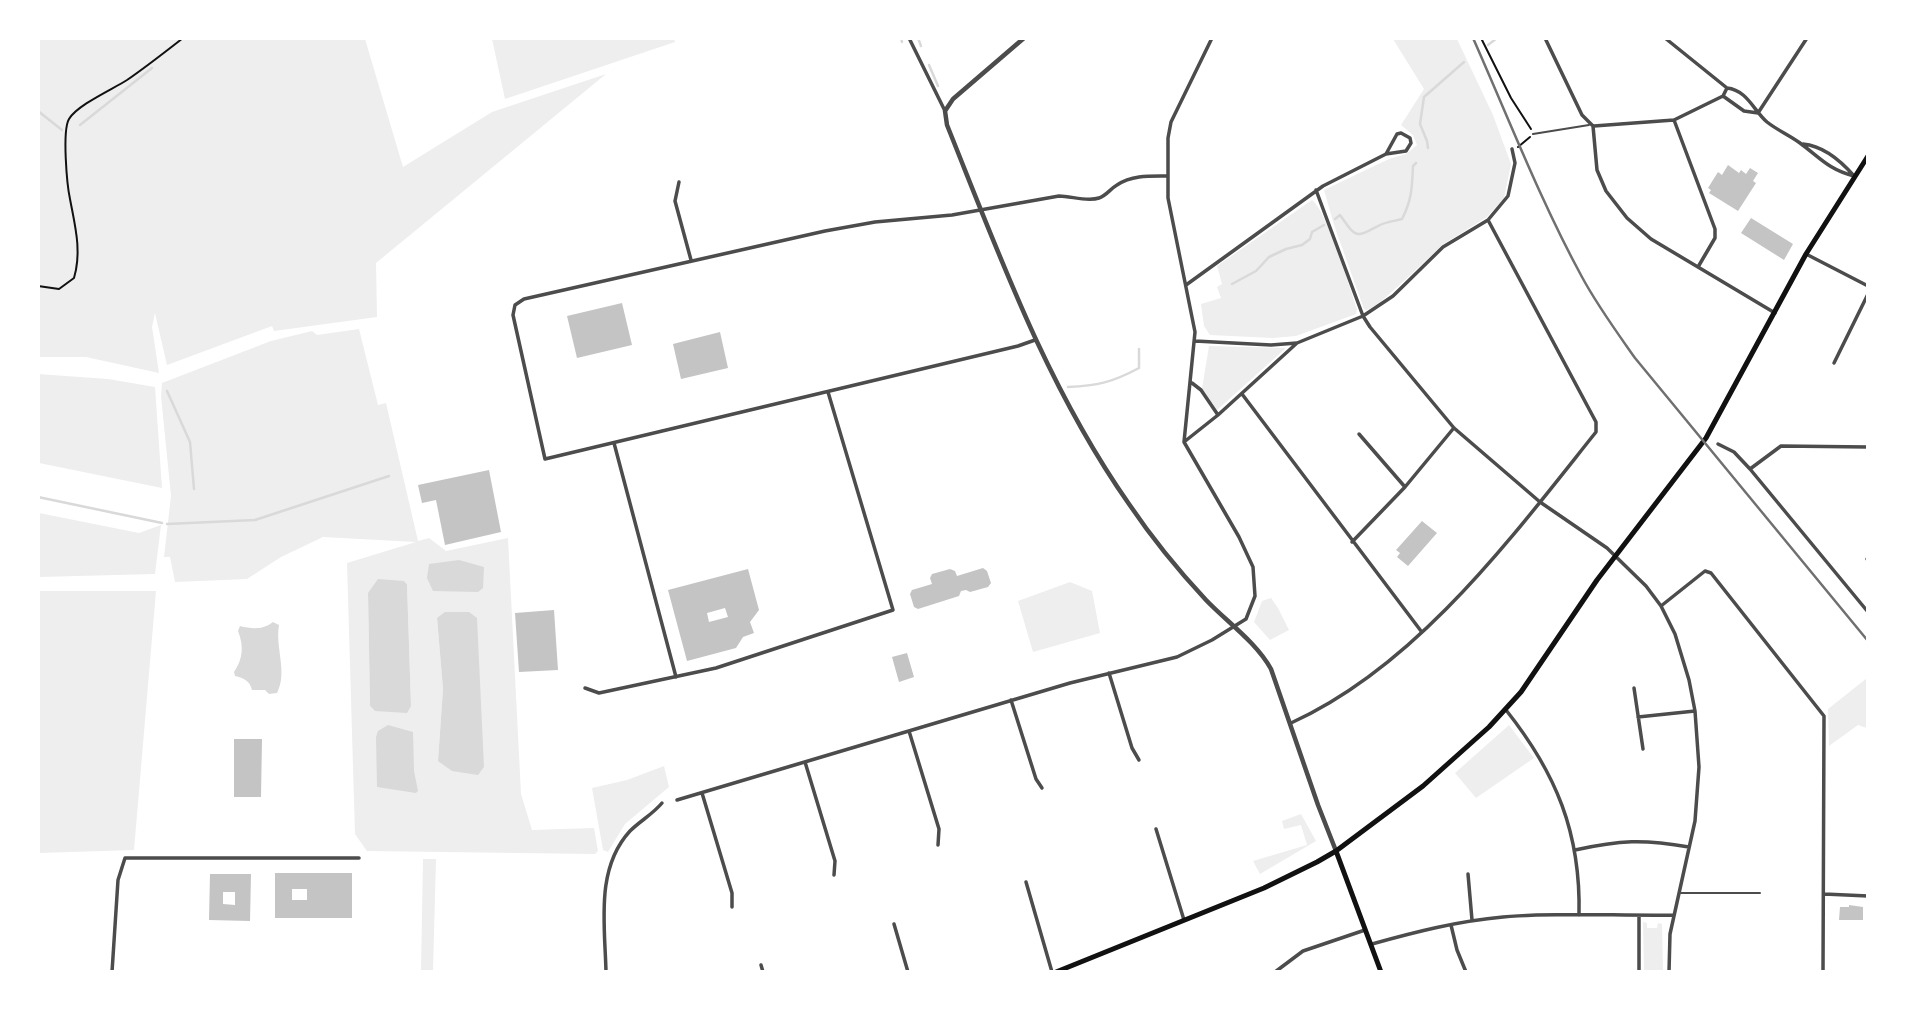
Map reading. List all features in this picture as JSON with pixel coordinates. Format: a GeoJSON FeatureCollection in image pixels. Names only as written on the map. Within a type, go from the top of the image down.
{"type":"FeatureCollection","features":[{"type":"Feature","properties":{"kind":"main road"},"geometry":{"type":"LineString","coordinates":[[1054,971],[1272,884],[1336,851],[1423,786],[1506,710],[1615,555],[1706,438],[1806,254],[1867,156]]}},
{"type":"Feature","properties":{"kind":"main road"},"geometry":{"type":"LineString","coordinates":[[1336,851],[1381,971]]}},
{"type":"Feature","properties":{"kind":"street"},"geometry":{"type":"LineString","coordinates":[[909,38],[945,111],[947,125],[1035,340],[1079,426],[1129,505],[1188,580],[1235,627],[1271,669],[1336,851]]}},
{"type":"Feature","properties":{"kind":"street"},"geometry":{"type":"LineString","coordinates":[[945,111],[959,93],[1024,38]]}},
{"type":"Feature","properties":{"kind":"street"},"geometry":{"type":"LineString","coordinates":[[677,800],[1012,700],[1177,657],[1246,619],[1252,606],[1255,580],[1253,567],[1239,537],[1184,442],[1195,341],[1171,219],[1167,176],[1171,122],[1212,38]]}},
{"type":"Feature","properties":{"kind":"street"},"geometry":{"type":"LineString","coordinates":[[1545,38],[1582,115],[1592,126],[1597,170],[1606,191],[1627,218],[1650,239],[1774,313]]}},
{"type":"Feature","properties":{"kind":"street"},"geometry":{"type":"LineString","coordinates":[[1665,38],[1727,88],[1752,102],[1767,122],[1801,143],[1838,172],[1854,176]]}},
{"type":"Feature","properties":{"kind":"street"},"geometry":{"type":"LineString","coordinates":[[1758,113],[1806,39]]}},
{"type":"Feature","properties":{"kind":"street"},"geometry":{"type":"LineString","coordinates":[[1592,126],[1674,120],[1723,96],[1727,88]]}},
{"type":"Feature","properties":{"kind":"street"},"geometry":{"type":"LineString","coordinates":[[1723,96],[1744,111],[1758,113]]}},
{"type":"Feature","properties":{"kind":"street"},"geometry":{"type":"LineString","coordinates":[[1674,120],[1715,229],[1715,238],[1698,267]]}},
{"type":"Feature","properties":{"kind":"street"},"geometry":{"type":"LineString","coordinates":[[1186,285],[1316,190],[1386,155],[1406,151],[1411,143],[1410,138],[1401,133],[1397,134],[1386,155]]}},
{"type":"Feature","properties":{"kind":"street"},"geometry":{"type":"LineString","coordinates":[[1801,143],[1815,145],[1843,164],[1854,176]]}},
{"type":"Feature","properties":{"kind":"street"},"geometry":{"type":"LineString","coordinates":[[1195,341],[1271,345],[1297,343],[1363,316],[1392,296],[1443,247],[1488,220],[1508,196],[1515,163],[1512,149]]}},
{"type":"Feature","properties":{"kind":"street"},"geometry":{"type":"LineString","coordinates":[[1035,340],[545,459],[513,315],[515,305],[524,299],[851,226],[952,215],[1059,197],[1101,198],[1121,182],[1130,179],[1167,176]]}},
{"type":"Feature","properties":{"kind":"street"},"geometry":{"type":"LineString","coordinates":[[678,182],[675,201],[691,261]]}},
{"type":"Feature","properties":{"kind":"street"},"geometry":{"type":"LineString","coordinates":[[1316,190],[1363,316],[1401,366],[1454,428],[1540,502],[1615,555],[1646,586],[1661,606],[1681,651],[1695,711],[1699,780],[1689,847],[1670,934],[1669,971]]}},
{"type":"Feature","properties":{"kind":"street"},"geometry":{"type":"LineString","coordinates":[[1291,723],[1364,680],[1421,631],[1498,552],[1596,432],[1596,422],[1488,220]]}},
{"type":"Feature","properties":{"kind":"street"},"geometry":{"type":"LineString","coordinates":[[1806,254],[1867,286]]}},
{"type":"Feature","properties":{"kind":"street"},"geometry":{"type":"LineString","coordinates":[[1834,363],[1867,294]]}},
{"type":"Feature","properties":{"kind":"street"},"geometry":{"type":"LineString","coordinates":[[1184,442],[1242,394],[1297,343]]}},
{"type":"Feature","properties":{"kind":"street"},"geometry":{"type":"LineString","coordinates":[[1192,383],[1201,390],[1218,415]]}},
{"type":"Feature","properties":{"kind":"street"},"geometry":{"type":"LineString","coordinates":[[585,688],[599,693],[716,668],[893,610],[828,392]]}},
{"type":"Feature","properties":{"kind":"street"},"geometry":{"type":"LineString","coordinates":[[1242,394],[1421,631]]}},
{"type":"Feature","properties":{"kind":"street"},"geometry":{"type":"LineString","coordinates":[[1352,542],[1405,487],[1454,428]]}},
{"type":"Feature","properties":{"kind":"street"},"geometry":{"type":"LineString","coordinates":[[1359,434],[1405,487]]}},
{"type":"Feature","properties":{"kind":"street"},"geometry":{"type":"LineString","coordinates":[[614,443],[676,677]]}},
{"type":"Feature","properties":{"kind":"street"},"geometry":{"type":"LineString","coordinates":[[1718,443],[1734,452],[1750,469],[1867,612]]}},
{"type":"Feature","properties":{"kind":"street"},"geometry":{"type":"LineString","coordinates":[[1750,469],[1781,446],[1867,447]]}},
{"type":"Feature","properties":{"kind":"street"},"geometry":{"type":"LineString","coordinates":[[1661,606],[1704,571],[1711,573],[1824,716],[1823,971]]}},
{"type":"Feature","properties":{"kind":"street"},"geometry":{"type":"LineString","coordinates":[[1109,673],[1132,748],[1139,760]]}},
{"type":"Feature","properties":{"kind":"street"},"geometry":{"type":"LineString","coordinates":[[1634,688],[1643,749]]}},
{"type":"Feature","properties":{"kind":"street"},"geometry":{"type":"LineString","coordinates":[[1012,700],[1036,779],[1042,788]]}},
{"type":"Feature","properties":{"kind":"street"},"geometry":{"type":"LineString","coordinates":[[1506,710],[1545,765],[1570,827],[1575,850],[1579,915]]}},
{"type":"Feature","properties":{"kind":"street"},"geometry":{"type":"LineString","coordinates":[[1638,717],[1695,711]]}},
{"type":"Feature","properties":{"kind":"street"},"geometry":{"type":"LineString","coordinates":[[909,731],[939,829],[937,845]]}},
{"type":"Feature","properties":{"kind":"street"},"geometry":{"type":"LineString","coordinates":[[805,762],[835,861],[834,875]]}},
{"type":"Feature","properties":{"kind":"street"},"geometry":{"type":"LineString","coordinates":[[702,793],[732,893],[732,907]]}},
{"type":"Feature","properties":{"kind":"street"},"geometry":{"type":"LineString","coordinates":[[606,971],[604,899],[611,860],[631,830],[662,803]]}},
{"type":"Feature","properties":{"kind":"street"},"geometry":{"type":"LineString","coordinates":[[1156,829],[1184,921]]}},
{"type":"Feature","properties":{"kind":"street"},"geometry":{"type":"LineString","coordinates":[[1575,850],[1615,841],[1655,841],[1689,847]]}},
{"type":"Feature","properties":{"kind":"street"},"geometry":{"type":"LineString","coordinates":[[112,971],[118,880],[125,858],[359,858]]}},
{"type":"Feature","properties":{"kind":"street"},"geometry":{"type":"LineString","coordinates":[[1468,874],[1472,920]]}},
{"type":"Feature","properties":{"kind":"street"},"geometry":{"type":"LineString","coordinates":[[1026,882],[1054,971]]}},
{"type":"Feature","properties":{"kind":"street"},"geometry":{"type":"LineString","coordinates":[[1824,894],[1867,896]]}},
{"type":"Feature","properties":{"kind":"street"},"geometry":{"type":"LineString","coordinates":[[1372,944],[1472,920],[1533,915],[1674,915]]}},
{"type":"Feature","properties":{"kind":"street"},"geometry":{"type":"LineString","coordinates":[[1639,916],[1639,971]]}},
{"type":"Feature","properties":{"kind":"street"},"geometry":{"type":"LineString","coordinates":[[894,924],[908,971]]}},
{"type":"Feature","properties":{"kind":"street"},"geometry":{"type":"LineString","coordinates":[[1451,925],[1466,971]]}},
{"type":"Feature","properties":{"kind":"street"},"geometry":{"type":"LineString","coordinates":[[1275,971],[1303,951],[1367,930]]}},
{"type":"Feature","properties":{"kind":"street"},"geometry":{"type":"LineString","coordinates":[[761,965],[762,971]]}},
{"type":"Feature","properties":{"kind":"lane"},"geometry":{"type":"LineString","coordinates":[[1532,134],[1592,126]]}},
{"type":"Feature","properties":{"kind":"lane"},"geometry":{"type":"LineString","coordinates":[[1680,893],[1760,893]]}},
{"type":"Feature","properties":{"kind":"path"},"geometry":{"type":"LineString","coordinates":[[38,286],[59,289],[74,278],[79,262],[76,228],[69,197],[66,132],[69,119],[183,38]]}},
{"type":"Feature","properties":{"kind":"path"},"geometry":{"type":"LineString","coordinates":[[1481,38],[1511,98],[1531,127],[1532,134],[1526,143],[1512,149]]}},
{"type":"Feature","properties":{"kind":"shaded area"},"geometry":{"type":"Polygon","coordinates":[[[38,39],[365,39],[403,167],[492,112],[606,74],[376,263],[377,317],[274,331],[272,326],[167,365],[155,313],[152,327],[159,373],[86,357],[39,357],[38,39]]]}},
{"type":"Feature","properties":{"kind":"shaded area"},"geometry":{"type":"Polygon","coordinates":[[[492,39],[674,39],[675,42],[505,99],[492,39]]]}},
{"type":"Feature","properties":{"kind":"shaded area"},"geometry":{"type":"Polygon","coordinates":[[[1393,39],[1457,39],[1493,115],[1511,164],[1504,198],[1487,217],[1442,245],[1378,304],[1367,310],[1364,309],[1324,190],[1389,159],[1406,154],[1417,145],[1413,135],[1401,125],[1424,89],[1393,39]]]}},
{"type":"Feature","properties":{"kind":"shaded area"},"geometry":{"type":"Polygon","coordinates":[[[1312,200],[1331,234],[1357,309],[1356,314],[1296,336],[1273,338],[1210,335],[1204,326],[1201,304],[1221,298],[1217,287],[1222,284],[1217,266],[1312,200]]]}},
{"type":"Feature","properties":{"kind":"shaded area"},"geometry":{"type":"Polygon","coordinates":[[[359,329],[378,405],[386,403],[418,541],[429,538],[446,551],[508,538],[521,794],[532,830],[594,828],[598,851],[595,854],[367,851],[355,834],[347,563],[416,542],[323,537],[281,557],[247,579],[175,582],[170,557],[164,557],[171,496],[162,383],[271,341],[312,331],[317,335],[359,329]],[[404,581],[368,593],[370,706],[375,711],[411,706],[407,584],[404,581]],[[477,618],[437,619],[443,689],[438,761],[477,618]]]}},
{"type":"Feature","properties":{"kind":"shaded area"},"geometry":{"type":"Polygon","coordinates":[[[1209,346],[1286,348],[1217,410],[1202,389],[1209,346]]]}},
{"type":"Feature","properties":{"kind":"shaded area"},"geometry":{"type":"Polygon","coordinates":[[[38,374],[108,379],[155,387],[162,488],[39,463],[38,374]]]}},
{"type":"Feature","properties":{"kind":"shaded area"},"geometry":{"type":"Polygon","coordinates":[[[39,513],[139,533],[161,525],[155,574],[39,577],[39,513]]]}},
{"type":"Feature","properties":{"kind":"shaded area"},"geometry":{"type":"Polygon","coordinates":[[[459,560],[484,567],[483,588],[478,592],[433,591],[427,578],[429,564],[459,560]]]}},
{"type":"Feature","properties":{"kind":"shaded area"},"geometry":{"type":"Polygon","coordinates":[[[378,579],[404,581],[407,584],[411,706],[407,713],[375,711],[370,706],[368,593],[378,579]]]}},
{"type":"Feature","properties":{"kind":"shaded area"},"geometry":{"type":"Polygon","coordinates":[[[1070,582],[1092,591],[1100,633],[1033,652],[1018,601],[1070,582]]]}},
{"type":"Feature","properties":{"kind":"shaded area"},"geometry":{"type":"Polygon","coordinates":[[[39,591],[156,591],[134,850],[39,853],[39,591]]]}},
{"type":"Feature","properties":{"kind":"shaded area"},"geometry":{"type":"Polygon","coordinates":[[[1271,598],[1289,630],[1270,640],[1254,622],[1262,601],[1271,598]]]}},
{"type":"Feature","properties":{"kind":"shaded area"},"geometry":{"type":"Polygon","coordinates":[[[445,612],[469,612],[477,618],[484,767],[478,775],[452,771],[438,761],[443,689],[437,618],[445,612]]]}},
{"type":"Feature","properties":{"kind":"shaded area"},"geometry":{"type":"Polygon","coordinates":[[[273,622],[279,625],[281,677],[277,693],[269,694],[265,690],[252,690],[248,682],[235,676],[234,672],[242,652],[238,631],[240,626],[257,628],[273,622]]]}},
{"type":"Feature","properties":{"kind":"shaded area"},"geometry":{"type":"Polygon","coordinates":[[[1867,678],[1867,728],[1858,725],[1829,746],[1828,709],[1867,678]]]}},
{"type":"Feature","properties":{"kind":"shaded area"},"geometry":{"type":"Polygon","coordinates":[[[388,725],[413,732],[416,793],[377,787],[376,737],[378,731],[388,725]]]}},
{"type":"Feature","properties":{"kind":"shaded area"},"geometry":{"type":"Polygon","coordinates":[[[1509,725],[1534,758],[1476,798],[1455,773],[1509,725]]]}},
{"type":"Feature","properties":{"kind":"shaded area"},"geometry":{"type":"Polygon","coordinates":[[[664,766],[669,787],[625,824],[608,852],[603,850],[592,788],[627,780],[664,766]]]}},
{"type":"Feature","properties":{"kind":"shaded area"},"geometry":{"type":"Polygon","coordinates":[[[1301,814],[1316,841],[1260,874],[1253,861],[1307,845],[1301,825],[1284,829],[1282,821],[1301,814]]]}},
{"type":"Feature","properties":{"kind":"shaded area"},"geometry":{"type":"Polygon","coordinates":[[[423,859],[436,859],[433,971],[421,971],[423,859]]]}},
{"type":"Feature","properties":{"kind":"shaded area"},"geometry":{"type":"Polygon","coordinates":[[[1643,922],[1647,923],[1647,928],[1657,928],[1658,923],[1662,924],[1663,971],[1644,971],[1643,922]]]}},
{"type":"Feature","properties":{"kind":"building"},"geometry":{"type":"Polygon","coordinates":[[[1728,165],[1739,173],[1741,170],[1746,174],[1750,168],[1758,173],[1753,181],[1756,183],[1738,211],[1709,193],[1711,190],[1708,188],[1718,172],[1722,175],[1728,165]]]}},
{"type":"Feature","properties":{"kind":"building"},"geometry":{"type":"Polygon","coordinates":[[[1751,218],[1793,244],[1784,260],[1741,233],[1751,218]]]}},
{"type":"Feature","properties":{"kind":"building"},"geometry":{"type":"Polygon","coordinates":[[[622,303],[632,345],[577,358],[567,316],[622,303]]]}},
{"type":"Feature","properties":{"kind":"building"},"geometry":{"type":"Polygon","coordinates":[[[720,332],[728,368],[681,379],[673,344],[720,332]]]}},
{"type":"Feature","properties":{"kind":"building"},"geometry":{"type":"Polygon","coordinates":[[[489,470],[501,532],[445,545],[436,500],[422,503],[418,485],[489,470]]]}},
{"type":"Feature","properties":{"kind":"building"},"geometry":{"type":"Polygon","coordinates":[[[1422,521],[1437,533],[1408,566],[1397,557],[1400,553],[1396,550],[1422,521]]]}},
{"type":"Feature","properties":{"kind":"building"},"geometry":{"type":"Polygon","coordinates":[[[983,568],[987,571],[991,583],[988,587],[970,592],[961,591],[959,596],[918,609],[914,607],[910,594],[912,590],[932,584],[932,574],[950,569],[955,571],[957,576],[983,568]]]}},
{"type":"Feature","properties":{"kind":"building"},"geometry":{"type":"Polygon","coordinates":[[[748,569],[759,610],[750,622],[754,633],[743,637],[736,648],[687,661],[668,590],[748,569]],[[725,608],[707,613],[709,622],[728,617],[725,608]]]}},
{"type":"Feature","properties":{"kind":"building"},"geometry":{"type":"Polygon","coordinates":[[[554,610],[558,670],[519,672],[515,613],[554,610]]]}},
{"type":"Feature","properties":{"kind":"building"},"geometry":{"type":"Polygon","coordinates":[[[907,653],[914,677],[899,682],[892,657],[907,653]]]}},
{"type":"Feature","properties":{"kind":"building"},"geometry":{"type":"Polygon","coordinates":[[[234,739],[262,739],[261,797],[234,797],[234,739]]]}},
{"type":"Feature","properties":{"kind":"building"},"geometry":{"type":"Polygon","coordinates":[[[275,873],[352,873],[352,918],[275,918],[275,873]],[[292,889],[292,900],[307,900],[307,889],[292,889]]]}},
{"type":"Feature","properties":{"kind":"building"},"geometry":{"type":"Polygon","coordinates":[[[210,874],[251,874],[250,921],[209,920],[210,874]],[[223,892],[223,904],[235,905],[235,892],[223,892]]]}},
{"type":"Feature","properties":{"kind":"building"},"geometry":{"type":"Polygon","coordinates":[[[1840,907],[1863,907],[1863,920],[1839,920],[1840,907]]]}},
{"type":"Feature","properties":{"kind":"waterway"},"geometry":{"type":"LineString","coordinates":[[901,38],[902,42]]}},
{"type":"Feature","properties":{"kind":"waterway"},"geometry":{"type":"LineString","coordinates":[[918,38],[921,46]]}},
{"type":"Feature","properties":{"kind":"waterway"},"geometry":{"type":"LineString","coordinates":[[1488,45],[1497,38]]}},
{"type":"Feature","properties":{"kind":"waterway"},"geometry":{"type":"LineString","coordinates":[[1428,148],[1420,124],[1424,97],[1464,62]]}},
{"type":"Feature","properties":{"kind":"waterway"},"geometry":{"type":"LineString","coordinates":[[929,65],[938,86]]}},
{"type":"Feature","properties":{"kind":"waterway"},"geometry":{"type":"LineString","coordinates":[[80,125],[152,68]]}},
{"type":"Feature","properties":{"kind":"waterway"},"geometry":{"type":"LineString","coordinates":[[38,111],[62,130]]}},
{"type":"Feature","properties":{"kind":"waterway"},"geometry":{"type":"LineString","coordinates":[[1335,219],[1340,215],[1357,234],[1402,219],[1410,199],[1413,166],[1416,163]]}},
{"type":"Feature","properties":{"kind":"waterway"},"geometry":{"type":"LineString","coordinates":[[1232,284],[1256,271],[1269,257],[1302,245],[1310,239],[1312,232],[1324,225]]}},
{"type":"Feature","properties":{"kind":"waterway"},"geometry":{"type":"LineString","coordinates":[[1068,387],[1105,382],[1139,368],[1139,349]]}},
{"type":"Feature","properties":{"kind":"waterway"},"geometry":{"type":"LineString","coordinates":[[167,391],[190,442],[194,489]]}},
{"type":"Feature","properties":{"kind":"waterway"},"geometry":{"type":"LineString","coordinates":[[167,524],[255,520],[389,476]]}},
{"type":"Feature","properties":{"kind":"waterway"},"geometry":{"type":"LineString","coordinates":[[38,497],[162,523]]}},
{"type":"Feature","properties":{"kind":"railway"},"geometry":{"type":"LineString","coordinates":[[1473,38],[1553,219],[1600,308],[1635,358],[1868,641]]}}]}
